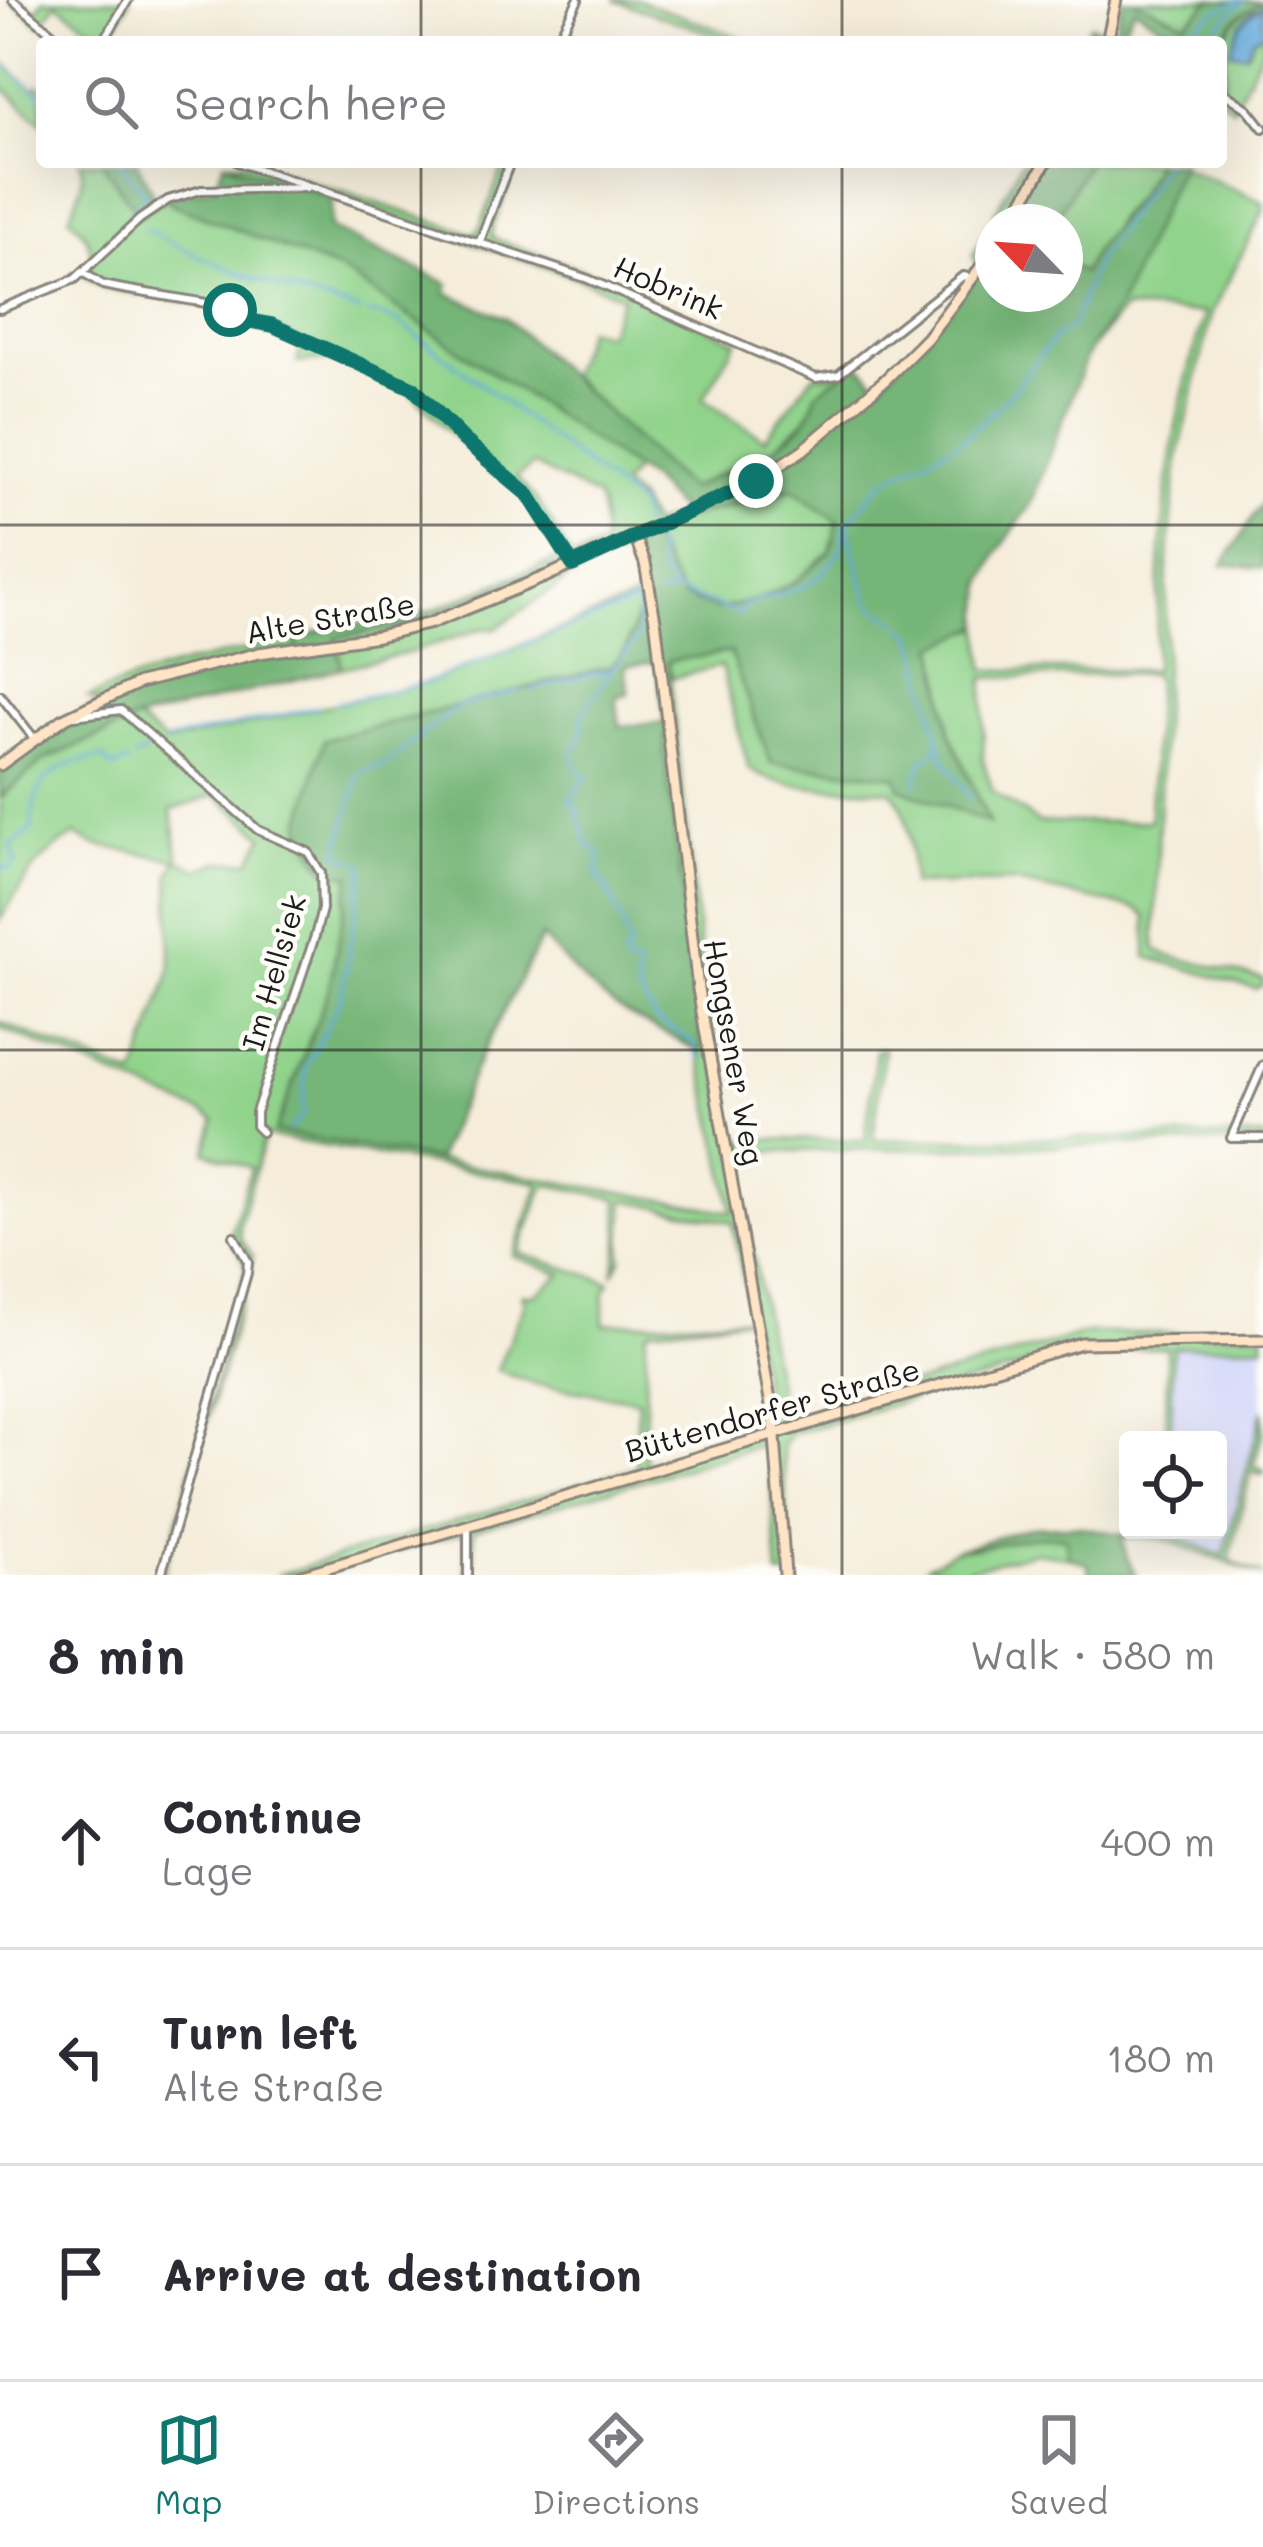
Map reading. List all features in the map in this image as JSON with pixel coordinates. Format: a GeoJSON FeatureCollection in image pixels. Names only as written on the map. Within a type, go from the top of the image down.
{"type":"FeatureCollection","features":[{"type":"Feature","properties":{"kind":"street"},"geometry":{"type":"LineString","coordinates":[[13,0],[57,36]]}},
{"type":"Feature","properties":{"kind":"street"},"geometry":{"type":"LineString","coordinates":[[107,36],[128,0]]}},
{"type":"Feature","properties":{"kind":"street"},"geometry":{"type":"LineString","coordinates":[[559,36],[578,0]]}},
{"type":"Feature","properties":{"kind":"street"},"geometry":{"type":"LineString","coordinates":[[1108,36],[1115,0]]}},
{"type":"Feature","properties":{"kind":"street"},"geometry":{"type":"LineString","coordinates":[[1227,96],[1248,109],[1263,128]]}},
{"type":"Feature","properties":{"kind":"street","name":"Hobrink"},"geometry":{"type":"LineString","coordinates":[[255,168],[602,284],[815,378],[838,374],[963,276],[973,278]]}},
{"type":"Feature","properties":{"kind":"street"},"geometry":{"type":"LineString","coordinates":[[480,241],[508,168]]}},
{"type":"Feature","properties":{"kind":"street"},"geometry":{"type":"LineString","coordinates":[[1022,204],[1042,168]]}},
{"type":"Feature","properties":{"kind":"street"},"geometry":{"type":"LineString","coordinates":[[0,309],[84,273],[127,230],[168,200],[219,188],[316,188]]}},
{"type":"Feature","properties":{"kind":"street"},"geometry":{"type":"LineString","coordinates":[[84,273],[123,289],[218,305],[244,320],[272,325],[413,388],[464,440],[528,494],[573,565]]}},
{"type":"Feature","properties":{"kind":"street","name":"Alte Straße"},"geometry":{"type":"LineString","coordinates":[[0,765],[64,718],[139,683],[259,652],[378,636],[431,623],[573,565],[756,481],[803,450],[927,338],[975,275]]}},
{"type":"Feature","properties":{"kind":"street","name":"Hongsener Weg"},"geometry":{"type":"LineString","coordinates":[[635,537],[645,563],[656,626],[698,989],[775,1432],[785,1575]]}},
{"type":"Feature","properties":{"kind":"street"},"geometry":{"type":"LineString","coordinates":[[0,695],[33,737]]}},
{"type":"Feature","properties":{"kind":"street","name":"Alte Straße"},"geometry":{"type":"LineString","coordinates":[[64,718],[121,710],[225,800]]}},
{"type":"Feature","properties":{"kind":"street","name":"Im Hellsiek"},"geometry":{"type":"LineString","coordinates":[[225,800],[258,830],[308,853],[321,873],[323,891],[315,936],[256,1112],[256,1126],[262,1132]]}},
{"type":"Feature","properties":{"kind":"street"},"geometry":{"type":"LineString","coordinates":[[1263,1065],[1231,1138],[1263,1138]]}},
{"type":"Feature","properties":{"kind":"street"},"geometry":{"type":"LineString","coordinates":[[160,1575],[248,1273],[248,1262],[234,1236]]}},
{"type":"Feature","properties":{"kind":"street","name":"Büttendorfer Straße"},"geometry":{"type":"LineString","coordinates":[[302,1575],[1081,1343],[1263,1340]]}},
{"type":"Feature","properties":{"kind":"street"},"geometry":{"type":"LineString","coordinates":[[468,1524],[468,1575]]}},
{"type":"Feature","properties":{"kind":"shaded area"},"geometry":{"type":"Polygon","coordinates":[[[1263,1345],[1263,1411],[1223,1557],[1180,1539],[1227,1539],[1227,1431],[1171,1431],[1173,1347],[1263,1345]]]}},
{"type":"Feature","properties":{"kind":"green space"},"geometry":{"type":"Polygon","coordinates":[[[10,0],[22,0],[36,12],[43,0],[130,0],[110,36],[102,36],[56,3],[41,26],[10,0]]]}},
{"type":"Feature","properties":{"kind":"green space"},"geometry":{"type":"Polygon","coordinates":[[[614,0],[638,0],[737,36],[718,36],[614,0]]]}},
{"type":"Feature","properties":{"kind":"green space"},"geometry":{"type":"Polygon","coordinates":[[[1122,0],[1134,0],[1186,23],[1211,0],[1263,2],[1233,22],[1227,37],[1212,36],[1212,31],[1169,36],[1172,33],[1135,8],[1123,29],[1136,36],[1084,36],[1090,25],[1114,35],[1122,0]]]}},
{"type":"Feature","properties":{"kind":"green space"},"geometry":{"type":"Polygon","coordinates":[[[1134,0],[1211,0],[1186,23],[1134,0]]]}},
{"type":"Feature","properties":{"kind":"green space"},"geometry":{"type":"Polygon","coordinates":[[[1263,2],[1239,26],[1249,49],[1253,38],[1263,33],[1263,47],[1233,108],[1227,104],[1227,36],[1248,11],[1263,2]]]}},
{"type":"Feature","properties":{"kind":"green space"},"geometry":{"type":"Polygon","coordinates":[[[0,59],[33,89],[36,87],[36,118],[0,84],[0,59]]]}},
{"type":"Feature","properties":{"kind":"green space"},"geometry":{"type":"Polygon","coordinates":[[[81,168],[106,168],[139,215],[167,198],[172,204],[344,272],[636,469],[622,485],[639,501],[652,526],[683,513],[720,510],[792,489],[838,521],[830,552],[796,581],[758,600],[717,609],[683,597],[650,539],[596,564],[594,554],[568,564],[525,495],[461,443],[410,392],[339,358],[297,363],[302,341],[272,327],[243,322],[218,307],[102,288],[84,276],[91,260],[89,244],[69,217],[81,168]],[[534,465],[516,477],[539,503],[573,558],[603,545],[596,497],[534,465]]]}},
{"type":"Feature","properties":{"kind":"green space"},"geometry":{"type":"Polygon","coordinates":[[[106,168],[140,168],[157,203],[139,216],[106,168]]]}},
{"type":"Feature","properties":{"kind":"green space"},"geometry":{"type":"Polygon","coordinates":[[[222,168],[242,168],[332,198],[330,228],[449,284],[446,293],[506,318],[689,489],[784,441],[810,411],[816,393],[857,362],[880,385],[975,278],[975,312],[1083,312],[1083,273],[1099,244],[1153,168],[1179,168],[1119,306],[1088,353],[1031,504],[984,582],[981,626],[936,646],[950,733],[989,823],[900,788],[896,776],[771,763],[730,652],[668,661],[677,737],[665,737],[664,752],[703,1045],[699,1052],[613,1005],[542,937],[479,1059],[437,1160],[275,1132],[329,989],[351,875],[326,870],[301,824],[324,740],[612,666],[626,649],[644,595],[633,546],[650,538],[683,597],[717,609],[758,600],[796,581],[830,552],[838,521],[792,489],[686,518],[651,480],[344,272],[172,204],[167,198],[215,186],[222,168]],[[657,662],[625,666],[629,693],[616,697],[620,726],[665,723],[657,662]]]}},
{"type":"Feature","properties":{"kind":"green space"},"geometry":{"type":"Polygon","coordinates":[[[243,168],[270,168],[473,234],[480,228],[503,168],[515,168],[492,238],[647,292],[645,300],[737,341],[703,399],[765,439],[814,374],[830,375],[855,360],[814,412],[774,448],[688,489],[569,375],[587,328],[607,334],[622,296],[243,168]]]}},
{"type":"Feature","properties":{"kind":"green space"},"geometry":{"type":"Polygon","coordinates":[[[1018,168],[1085,168],[1064,204],[1000,204],[1018,168]]]}},
{"type":"Feature","properties":{"kind":"green space"},"geometry":{"type":"Polygon","coordinates":[[[1085,168],[1153,168],[1149,182],[1116,220],[1083,274],[1083,204],[1064,204],[1085,168]]]}},
{"type":"Feature","properties":{"kind":"green space"},"geometry":{"type":"Polygon","coordinates":[[[1179,168],[1263,202],[1263,212],[1212,313],[1178,456],[1167,567],[1155,944],[1169,956],[1263,979],[1256,989],[1147,957],[1146,917],[1137,909],[1013,882],[912,885],[907,823],[892,791],[800,786],[749,769],[721,666],[672,678],[667,661],[730,652],[772,763],[896,776],[988,822],[950,733],[936,645],[981,626],[985,670],[1154,670],[1169,476],[1181,400],[1205,313],[1124,309],[1088,353],[1119,306],[1179,168]],[[1150,674],[984,678],[983,760],[993,792],[1039,823],[1150,821],[1156,679],[1150,674]]]}},
{"type":"Feature","properties":{"kind":"green space"},"geometry":{"type":"Polygon","coordinates":[[[1263,502],[1263,568],[1223,565],[1263,502]]]}},
{"type":"Feature","properties":{"kind":"green space"},"geometry":{"type":"Polygon","coordinates":[[[593,553],[596,564],[561,582],[553,568],[430,620],[336,638],[342,668],[137,720],[44,760],[0,798],[0,772],[31,744],[100,704],[178,677],[297,648],[297,639],[324,630],[428,612],[564,556],[568,563],[593,553]]]}},
{"type":"Feature","properties":{"kind":"green space"},"geometry":{"type":"Polygon","coordinates":[[[554,568],[561,581],[572,576],[495,629],[480,629],[412,652],[342,668],[336,638],[399,628],[554,568]]]}},
{"type":"Feature","properties":{"kind":"green space"},"geometry":{"type":"Polygon","coordinates":[[[644,595],[626,649],[612,666],[324,740],[351,874],[329,989],[275,1132],[733,1212],[699,1052],[703,1045],[664,752],[665,737],[677,737],[704,991],[731,1139],[865,1140],[876,1050],[884,1049],[873,1140],[1263,1136],[1263,1142],[735,1152],[783,1419],[1087,1333],[1263,1333],[1263,1345],[1173,1347],[1171,1431],[1166,1431],[1167,1348],[1081,1350],[791,1434],[782,1446],[792,1575],[778,1575],[768,1446],[764,1444],[474,1530],[474,1575],[466,1575],[465,1532],[318,1575],[277,1575],[636,1467],[638,1400],[534,1384],[497,1370],[525,1303],[522,1294],[534,1295],[562,1274],[513,1256],[540,1183],[265,1136],[239,1226],[241,1240],[253,1256],[250,1273],[163,1575],[245,1272],[231,1231],[251,1168],[206,1152],[215,1120],[201,1112],[0,1028],[0,1022],[135,1077],[171,970],[170,874],[178,860],[95,845],[75,835],[40,862],[0,920],[0,798],[44,760],[137,720],[166,743],[430,682],[644,595]],[[216,795],[171,810],[179,860],[198,869],[250,861],[264,836],[216,795]],[[550,1185],[543,1189],[519,1253],[610,1282],[604,1294],[604,1324],[751,1318],[732,1222],[625,1200],[621,1260],[613,1275],[619,1243],[618,1199],[550,1185]],[[751,1318],[646,1333],[645,1464],[766,1427],[769,1420],[751,1318]]]}},
{"type":"Feature","properties":{"kind":"green space"},"geometry":{"type":"Polygon","coordinates":[[[297,639],[297,649],[101,703],[88,698],[165,670],[297,639]]]}},
{"type":"Feature","properties":{"kind":"green space"},"geometry":{"type":"Polygon","coordinates":[[[1263,1411],[1263,1432],[1253,1466],[1263,1469],[1263,1474],[1251,1472],[1229,1560],[1263,1575],[1161,1539],[1181,1539],[1223,1556],[1263,1411]]]}},
{"type":"Feature","properties":{"kind":"green space"},"geometry":{"type":"Polygon","coordinates":[[[1077,1526],[1119,1534],[1136,1575],[1089,1575],[1088,1564],[1068,1557],[1066,1537],[955,1550],[1032,1527],[1077,1526]]]}},
{"type":"Feature","properties":{"kind":"green space"},"geometry":{"type":"Polygon","coordinates":[[[1044,1535],[1066,1537],[1068,1557],[1035,1552],[959,1572],[927,1566],[955,1550],[1044,1535]]]}},
{"type":"Feature","properties":{"kind":"water"},"geometry":{"type":"Polygon","coordinates":[[[1263,7],[1263,33],[1253,38],[1246,54],[1231,52],[1241,25],[1263,7]]]}},
{"type":"Feature","properties":{"kind":"waterway"},"geometry":{"type":"LineString","coordinates":[[1183,36],[1239,0]]}},
{"type":"Feature","properties":{"kind":"waterway"},"geometry":{"type":"LineString","coordinates":[[1216,36],[1221,23],[1245,0]]}},
{"type":"Feature","properties":{"kind":"waterway"},"geometry":{"type":"LineString","coordinates":[[0,60],[10,69]]}},
{"type":"Feature","properties":{"kind":"waterway"},"geometry":{"type":"LineString","coordinates":[[14,73],[36,90]]}},
{"type":"Feature","properties":{"kind":"waterway"},"geometry":{"type":"LineString","coordinates":[[124,168],[147,198],[127,215]]}},
{"type":"Feature","properties":{"kind":"waterway"},"geometry":{"type":"LineString","coordinates":[[657,596],[676,591],[740,614],[744,606],[805,586],[820,576],[841,551],[844,529],[882,482],[962,440],[1008,397],[1055,337],[1071,327],[1097,260],[1162,168]]}},
{"type":"Feature","properties":{"kind":"waterway"},"geometry":{"type":"LineString","coordinates":[[144,228],[250,277],[361,311]]}},
{"type":"Feature","properties":{"kind":"waterway"},"geometry":{"type":"LineString","coordinates":[[369,313],[398,321],[639,505],[644,526]]}},
{"type":"Feature","properties":{"kind":"waterway"},"geometry":{"type":"LineString","coordinates":[[847,526],[869,603],[896,621]]}},
{"type":"Feature","properties":{"kind":"waterway"},"geometry":{"type":"LineString","coordinates":[[654,539],[661,574],[676,591]]}},
{"type":"Feature","properties":{"kind":"waterway"},"geometry":{"type":"LineString","coordinates":[[520,647],[642,600]]}},
{"type":"Feature","properties":{"kind":"waterway"},"geometry":{"type":"LineString","coordinates":[[532,690],[612,669],[639,637],[637,602]]}},
{"type":"Feature","properties":{"kind":"waterway"},"geometry":{"type":"LineString","coordinates":[[901,625],[917,645],[943,758],[971,799]]}},
{"type":"Feature","properties":{"kind":"waterway"},"geometry":{"type":"LineString","coordinates":[[333,704],[422,684],[511,650]]}},
{"type":"Feature","properties":{"kind":"waterway"},"geometry":{"type":"LineString","coordinates":[[612,669],[582,715],[582,734],[572,754],[577,772],[588,776],[569,800],[577,807],[586,842],[600,853],[597,874],[630,946],[624,956],[626,964],[638,967],[637,989],[656,1020],[693,1042],[700,1061]]}},
{"type":"Feature","properties":{"kind":"waterway"},"geometry":{"type":"LineString","coordinates":[[352,859],[339,855],[339,850],[359,773],[385,765],[458,706],[520,691]]}},
{"type":"Feature","properties":{"kind":"waterway"},"geometry":{"type":"LineString","coordinates":[[166,741],[318,707]]}},
{"type":"Feature","properties":{"kind":"waterway"},"geometry":{"type":"LineString","coordinates":[[915,784],[922,761],[934,754],[939,740]]}},
{"type":"Feature","properties":{"kind":"waterway"},"geometry":{"type":"LineString","coordinates":[[135,758],[154,747]]}},
{"type":"Feature","properties":{"kind":"waterway"},"geometry":{"type":"LineString","coordinates":[[0,866],[7,869],[16,862],[11,846],[32,829],[36,797],[50,776],[88,760],[104,758],[113,768],[128,762]]}},
{"type":"Feature","properties":{"kind":"waterway"},"geometry":{"type":"LineString","coordinates":[[290,1130],[303,1115],[306,1067],[341,999],[364,865],[358,862]]}},
{"type":"Feature","properties":{"kind":"route"},"geometry":{"type":"LineString","coordinates":[[230,310],[244,320],[272,325],[413,388],[464,440],[528,494],[573,565],[756,481]]}}]}
